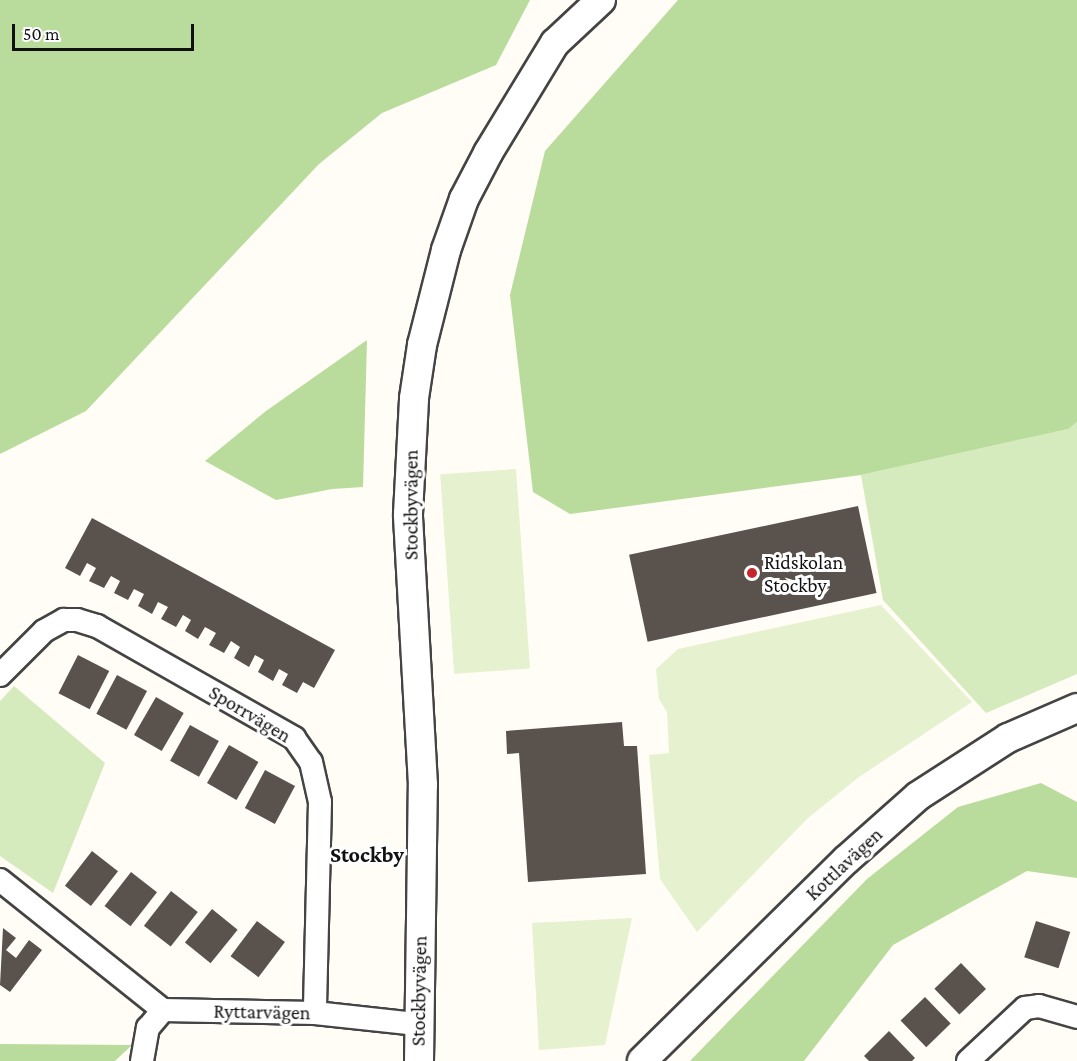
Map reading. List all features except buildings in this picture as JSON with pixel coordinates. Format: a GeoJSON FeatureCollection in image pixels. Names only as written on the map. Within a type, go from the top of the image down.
{"type":"FeatureCollection","features":[{"type":"Feature","properties":{"kind":"street","name":"Stockbyvägen"},"geometry":{"type":"LineString","coordinates":[[419,1061],[417,1024],[423,785],[408,504],[422,345],[446,250],[464,199],[488,153],[555,43],[601,0]]}},
{"type":"Feature","properties":{"kind":"street","name":"Sporrvägen"},"geometry":{"type":"LineString","coordinates":[[0,675],[44,631],[64,620],[78,620],[97,626],[294,738],[311,762],[320,802],[315,1012]]}},
{"type":"Feature","properties":{"kind":"street","name":"Kottlavägen"},"geometry":{"type":"LineString","coordinates":[[642,1061],[846,860],[918,796],[1008,738],[1077,708]]}},
{"type":"Feature","properties":{"kind":"street"},"geometry":{"type":"LineString","coordinates":[[0,880],[163,1010],[148,1028],[142,1061]]}},
{"type":"Feature","properties":{"kind":"street"},"geometry":{"type":"LineString","coordinates":[[969,1061],[1025,1008],[1040,1006],[1077,1017]]}},
{"type":"Feature","properties":{"kind":"street","name":"Ryttarvägen"},"geometry":{"type":"LineString","coordinates":[[163,1010],[315,1012],[417,1024]]}},
{"type":"Feature","properties":{"kind":"green space"},"geometry":{"type":"Polygon","coordinates":[[[0,0],[530,0],[496,65],[382,113],[319,164],[86,411],[0,454],[0,0]]]}},
{"type":"Feature","properties":{"kind":"green space"},"geometry":{"type":"Polygon","coordinates":[[[678,0],[1077,0],[1077,422],[1068,429],[861,475],[570,514],[533,492],[510,295],[545,151],[678,0]]]}},
{"type":"Feature","properties":{"kind":"green space"},"geometry":{"type":"Polygon","coordinates":[[[367,340],[363,487],[332,489],[276,500],[205,461],[266,411],[367,340]]]}},
{"type":"Feature","properties":{"kind":"green space"},"geometry":{"type":"Polygon","coordinates":[[[1077,422],[1077,674],[986,713],[883,600],[861,475],[1067,429],[1077,422]]]}},
{"type":"Feature","properties":{"kind":"green space"},"geometry":{"type":"Polygon","coordinates":[[[516,469],[530,669],[454,674],[440,474],[516,469]]]}},
{"type":"Feature","properties":{"kind":"green space"},"geometry":{"type":"Polygon","coordinates":[[[881,605],[972,702],[859,777],[808,818],[697,932],[660,879],[649,755],[669,753],[667,712],[659,699],[656,669],[678,649],[881,605]]]}},
{"type":"Feature","properties":{"kind":"green space"},"geometry":{"type":"Polygon","coordinates":[[[14,686],[105,763],[53,893],[0,856],[0,701],[14,686]]]}},
{"type":"Feature","properties":{"kind":"green space"},"geometry":{"type":"Polygon","coordinates":[[[1041,783],[1077,802],[1077,878],[1027,871],[893,945],[804,1061],[690,1061],[867,879],[958,807],[1041,783]]]}},
{"type":"Feature","properties":{"kind":"green space"},"geometry":{"type":"Polygon","coordinates":[[[632,918],[605,1045],[539,1050],[532,923],[632,918]]]}},
{"type":"Feature","properties":{"kind":"green space"},"geometry":{"type":"Polygon","coordinates":[[[0,1044],[132,1045],[115,1061],[0,1061],[0,1044]]]}},
{"type":"Feature","properties":{"kind":"place","name":"Ridskolan Stockby"},"geometry":{"type":"Point","coordinates":[752,573]}},
{"type":"Feature","properties":{"kind":"district","name":"Stockby"},"geometry":{"type":"Point","coordinates":[367,855]}}]}
